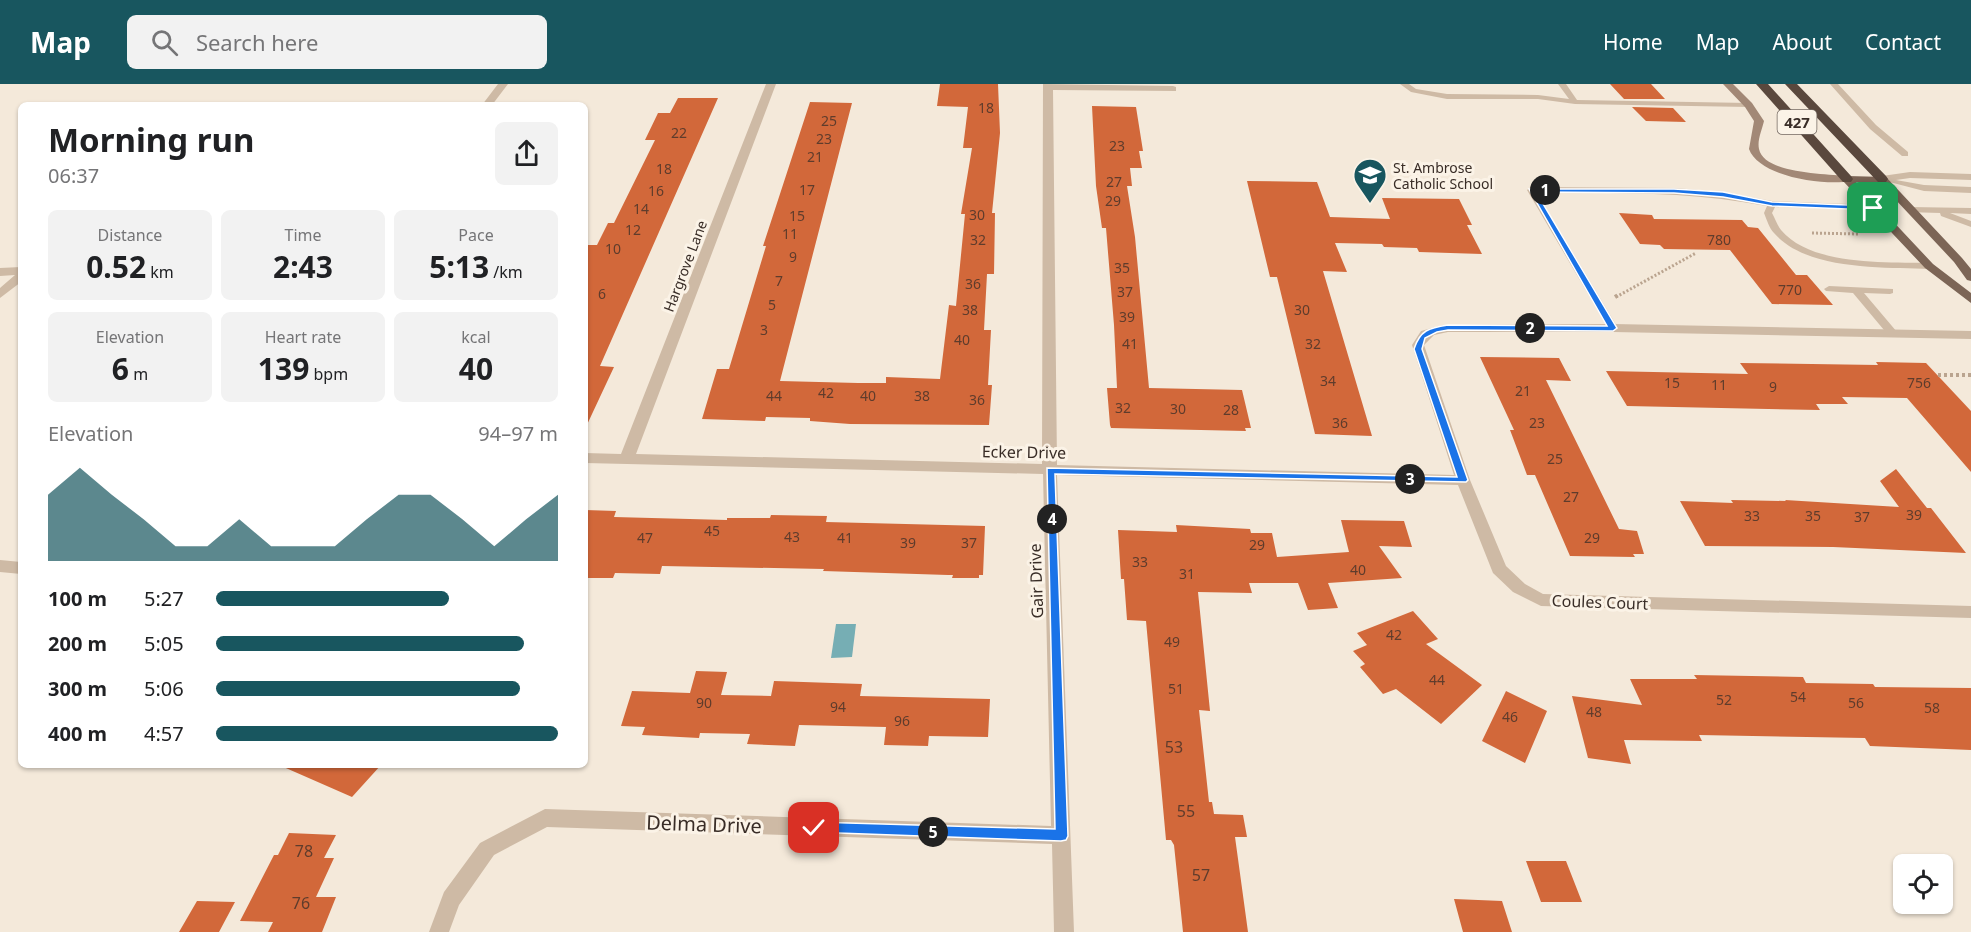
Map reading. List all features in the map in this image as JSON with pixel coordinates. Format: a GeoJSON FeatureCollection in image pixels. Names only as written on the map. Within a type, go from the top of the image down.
{"type":"FeatureCollection","features":[{"type":"Feature","properties":{"kind":"highway","name":"427"},"geometry":{"type":"LineString","coordinates":[[1762,84],[1847,179]]}},
{"type":"Feature","properties":{"kind":"highway","name":"427"},"geometry":{"type":"LineString","coordinates":[[1791,84],[1818,113]]}},
{"type":"Feature","properties":{"kind":"highway"},"geometry":{"type":"LineString","coordinates":[[1808,84],[1814,92],[1818,113],[1882,179]]}},
{"type":"Feature","properties":{"kind":"main road"},"geometry":{"type":"LineString","coordinates":[[1728,84],[1749,105],[1759,121],[1755,153],[1763,162],[1792,173],[1847,179],[1882,179],[1958,260],[1971,277]]}},
{"type":"Feature","properties":{"kind":"main road"},"geometry":{"type":"LineString","coordinates":[[1847,179],[1929,266],[1971,299]]}},
{"type":"Feature","properties":{"kind":"street"},"geometry":{"type":"LineString","coordinates":[[489,102],[503,84]]}},
{"type":"Feature","properties":{"kind":"street","name":"Hargrove Lane"},"geometry":{"type":"LineString","coordinates":[[627,459],[771,84]]}},
{"type":"Feature","properties":{"kind":"street"},"geometry":{"type":"LineString","coordinates":[[1048,85],[1173,89]]}},
{"type":"Feature","properties":{"kind":"street","name":"Gair Drive"},"geometry":{"type":"LineString","coordinates":[[1048,85],[1050,471],[1064,932]]}},
{"type":"Feature","properties":{"kind":"street"},"geometry":{"type":"LineString","coordinates":[[0,272],[18,271]]}},
{"type":"Feature","properties":{"kind":"street"},"geometry":{"type":"LineString","coordinates":[[0,294],[18,279]]}},
{"type":"Feature","properties":{"kind":"street","name":"Coules Court"},"geometry":{"type":"LineString","coordinates":[[1971,335],[1613,328],[1448,328],[1434,330],[1422,337],[1418,349],[1463,480],[1499,569],[1519,588],[1541,600],[1971,612]]}},
{"type":"Feature","properties":{"kind":"street","name":"Ecker Drive"},"geometry":{"type":"LineString","coordinates":[[588,458],[1463,480]]}},
{"type":"Feature","properties":{"kind":"street"},"geometry":{"type":"LineString","coordinates":[[0,566],[18,568]]}},
{"type":"Feature","properties":{"kind":"street","name":"Delma Drive"},"geometry":{"type":"LineString","coordinates":[[439,932],[451,899],[487,849],[545,818],[1061,836]]}},
{"type":"Feature","properties":{"kind":"lane"},"geometry":{"type":"LineString","coordinates":[[1404,84],[1415,92],[1436,96],[1540,98],[1575,102],[1749,105]]}},
{"type":"Feature","properties":{"kind":"lane"},"geometry":{"type":"LineString","coordinates":[[1562,84],[1575,102]]}},
{"type":"Feature","properties":{"kind":"lane"},"geometry":{"type":"LineString","coordinates":[[1834,84],[1873,127],[1905,154]]}},
{"type":"Feature","properties":{"kind":"lane"},"geometry":{"type":"LineString","coordinates":[[1882,179],[1910,175],[1971,177]]}},
{"type":"Feature","properties":{"kind":"lane"},"geometry":{"type":"LineString","coordinates":[[1882,179],[1924,188],[1971,190]]}},
{"type":"Feature","properties":{"kind":"lane"},"geometry":{"type":"LineString","coordinates":[[1613,328],[1531,190],[1674,191],[1723,195],[1772,204],[1873,208]]}},
{"type":"Feature","properties":{"kind":"lane"},"geometry":{"type":"LineString","coordinates":[[1772,204],[1768,213],[1778,233],[1798,248],[1826,257],[1929,266]]}},
{"type":"Feature","properties":{"kind":"lane"},"geometry":{"type":"LineString","coordinates":[[1910,210],[1971,211]]}},
{"type":"Feature","properties":{"kind":"lane"},"geometry":{"type":"LineString","coordinates":[[1930,210],[1971,224]]}},
{"type":"Feature","properties":{"kind":"lane"},"geometry":{"type":"LineString","coordinates":[[1829,289],[1890,291]]}},
{"type":"Feature","properties":{"kind":"lane"},"geometry":{"type":"LineString","coordinates":[[1856,290],[1893,334]]}},
{"type":"Feature","properties":{"kind":"path"},"geometry":{"type":"LineString","coordinates":[[1778,233],[1858,234]]}},
{"type":"Feature","properties":{"kind":"path"},"geometry":{"type":"LineString","coordinates":[[1600,306],[1696,253]]}},
{"type":"Feature","properties":{"kind":"path"},"geometry":{"type":"LineString","coordinates":[[1938,375],[1971,375]]}},
{"type":"Feature","properties":{"kind":"water"},"geometry":{"type":"Polygon","coordinates":[[[836,624],[856,624],[852,657],[831,658],[836,624]]]}},
{"type":"Feature","properties":{"kind":"building"},"geometry":{"type":"Polygon","coordinates":[[[940,84],[998,84],[1000,133],[992,213],[995,213],[994,274],[987,274],[984,330],[991,330],[988,385],[992,385],[989,425],[850,424],[810,421],[810,418],[766,417],[765,421],[702,419],[717,369],[729,369],[766,246],[763,246],[810,102],[852,103],[780,381],[886,383],[886,377],[940,379],[949,305],[956,306],[965,214],[961,214],[972,148],[963,148],[968,107],[937,106],[940,84]]]}},
{"type":"Feature","properties":{"kind":"building"},"geometry":{"type":"Polygon","coordinates":[[[1610,84],[1651,84],[1665,99],[1624,99],[1610,84]]]}},
{"type":"Feature","properties":{"kind":"building"},"geometry":{"type":"Polygon","coordinates":[[[678,98],[718,98],[600,366],[614,367],[588,423],[588,245],[597,245],[608,223],[614,223],[655,140],[645,140],[658,113],[670,113],[678,98]]]}},
{"type":"Feature","properties":{"kind":"building"},"geometry":{"type":"Polygon","coordinates":[[[1092,106],[1136,107],[1143,151],[1139,151],[1142,168],[1130,168],[1132,186],[1127,186],[1135,237],[1149,388],[1242,390],[1251,428],[1245,428],[1246,431],[1111,428],[1107,388],[1117,388],[1114,325],[1106,228],[1102,228],[1096,186],[1092,106]]]}},
{"type":"Feature","properties":{"kind":"building"},"geometry":{"type":"Polygon","coordinates":[[[1632,107],[1673,108],[1686,122],[1646,121],[1632,107]]]}},
{"type":"Feature","properties":{"kind":"building"},"geometry":{"type":"Polygon","coordinates":[[[1247,181],[1317,182],[1330,217],[1390,219],[1382,198],[1459,199],[1472,225],[1467,225],[1482,254],[1419,252],[1417,248],[1384,247],[1382,244],[1335,243],[1347,272],[1323,271],[1372,436],[1315,434],[1277,277],[1270,277],[1247,181]]]}},
{"type":"Feature","properties":{"kind":"building"},"geometry":{"type":"Polygon","coordinates":[[[1619,213],[1652,215],[1654,219],[1742,220],[1748,227],[1758,228],[1796,275],[1807,275],[1833,305],[1772,304],[1730,250],[1664,249],[1660,245],[1640,244],[1619,213]]]}},
{"type":"Feature","properties":{"kind":"building"},"geometry":{"type":"Polygon","coordinates":[[[1480,357],[1559,358],[1571,381],[1546,380],[1619,529],[1637,531],[1644,554],[1633,554],[1635,557],[1570,556],[1535,475],[1527,475],[1510,430],[1514,430],[1480,357]]]}},
{"type":"Feature","properties":{"kind":"building"},"geometry":{"type":"Polygon","coordinates":[[[1876,362],[1926,363],[1971,411],[1971,472],[1907,398],[1842,397],[1848,404],[1816,404],[1820,410],[1627,406],[1606,371],[1748,374],[1740,363],[1878,365],[1876,362]]]}},
{"type":"Feature","properties":{"kind":"building"},"geometry":{"type":"Polygon","coordinates":[[[1896,469],[1927,508],[1931,508],[1966,553],[1833,547],[1705,546],[1680,501],[1733,503],[1731,500],[1785,500],[1899,507],[1880,481],[1896,469]]]}},
{"type":"Feature","properties":{"kind":"building"},"geometry":{"type":"Polygon","coordinates":[[[588,510],[616,511],[614,517],[727,520],[727,518],[770,518],[771,515],[827,516],[826,522],[985,526],[983,575],[979,575],[979,578],[952,578],[953,575],[823,571],[824,569],[662,566],[660,574],[615,573],[613,578],[588,578],[588,510]]]}},
{"type":"Feature","properties":{"kind":"building"},"geometry":{"type":"Polygon","coordinates":[[[1341,520],[1404,521],[1412,547],[1379,546],[1402,578],[1328,583],[1338,608],[1308,610],[1298,583],[1249,583],[1252,593],[1198,592],[1210,711],[1199,710],[1209,802],[1212,802],[1214,814],[1243,815],[1247,837],[1235,837],[1248,932],[1183,932],[1174,845],[1171,840],[1166,840],[1146,621],[1127,620],[1124,579],[1121,579],[1118,530],[1177,532],[1176,525],[1250,529],[1251,533],[1272,533],[1277,557],[1349,552],[1341,520]]]}},
{"type":"Feature","properties":{"kind":"building"},"geometry":{"type":"Polygon","coordinates":[[[1413,611],[1438,639],[1426,644],[1482,685],[1441,724],[1396,689],[1383,694],[1360,667],[1365,664],[1353,651],[1367,645],[1357,633],[1413,611]]]}},
{"type":"Feature","properties":{"kind":"building"},"geometry":{"type":"Polygon","coordinates":[[[696,671],[727,672],[721,695],[771,696],[774,681],[862,684],[860,696],[990,699],[988,737],[929,736],[928,746],[884,745],[886,727],[799,725],[795,746],[747,744],[750,734],[700,733],[699,738],[642,735],[645,727],[621,726],[632,691],[690,693],[696,671]]]}},
{"type":"Feature","properties":{"kind":"building"},"geometry":{"type":"Polygon","coordinates":[[[1694,675],[1803,677],[1806,683],[1873,684],[1875,687],[1971,688],[1971,750],[1870,746],[1865,738],[1699,735],[1702,741],[1624,740],[1631,764],[1588,758],[1572,696],[1642,705],[1630,679],[1697,679],[1694,675]]]}},
{"type":"Feature","properties":{"kind":"building"},"geometry":{"type":"Polygon","coordinates":[[[1506,691],[1547,711],[1525,763],[1482,741],[1506,691]]]}},
{"type":"Feature","properties":{"kind":"building"},"geometry":{"type":"Polygon","coordinates":[[[286,768],[378,768],[352,797],[286,768]]]}},
{"type":"Feature","properties":{"kind":"building"},"geometry":{"type":"Polygon","coordinates":[[[289,833],[336,835],[324,858],[334,858],[316,897],[336,897],[322,932],[268,932],[273,922],[240,921],[274,855],[278,855],[289,833]]]}},
{"type":"Feature","properties":{"kind":"building"},"geometry":{"type":"Polygon","coordinates":[[[1526,861],[1566,861],[1582,902],[1541,902],[1526,861]]]}},
{"type":"Feature","properties":{"kind":"building"},"geometry":{"type":"Polygon","coordinates":[[[1454,899],[1502,901],[1512,932],[1463,932],[1454,899]]]}},
{"type":"Feature","properties":{"kind":"building"},"geometry":{"type":"Polygon","coordinates":[[[197,901],[235,902],[219,932],[179,932],[197,901]]]}},
{"type":"Feature","properties":{"kind":"place","name":"St. Ambrose Catholic School"},"geometry":{"type":"Point","coordinates":[1370,204]}},
{"type":"Feature","properties":{"kind":"route"},"geometry":{"type":"LineString","coordinates":[[814,828],[1061,836],[1050,471],[1463,480],[1418,349],[1418,342],[1422,337],[1440,328],[1613,328],[1531,190],[1674,191],[1723,195],[1772,204],[1873,208]]}}]}
